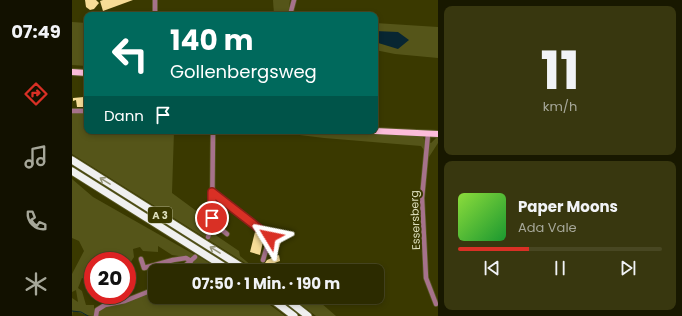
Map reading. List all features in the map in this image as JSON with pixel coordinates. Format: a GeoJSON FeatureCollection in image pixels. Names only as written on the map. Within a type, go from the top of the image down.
{"type":"FeatureCollection","features":[{"type":"Feature","properties":{"kind":"highway","name":"A 3"},"geometry":{"type":"LineString","coordinates":[[72,160],[237,264]]}},
{"type":"Feature","properties":{"kind":"highway","name":"A 3"},"geometry":{"type":"LineString","coordinates":[[72,171],[220,264]]}},
{"type":"Feature","properties":{"kind":"highway"},"geometry":{"type":"LineString","coordinates":[[278,304],[294,316]]}},
{"type":"Feature","properties":{"kind":"highway"},"geometry":{"type":"LineString","coordinates":[[293,304],[308,316]]}},
{"type":"Feature","properties":{"kind":"main road"},"geometry":{"type":"LineString","coordinates":[[72,72],[84,73]]}},
{"type":"Feature","properties":{"kind":"main road"},"geometry":{"type":"LineString","coordinates":[[378,131],[438,134]]}},
{"type":"Feature","properties":{"kind":"street"},"geometry":{"type":"LineString","coordinates":[[155,0],[156,12]]}},
{"type":"Feature","properties":{"kind":"street"},"geometry":{"type":"LineString","coordinates":[[291,12],[294,0]]}},
{"type":"Feature","properties":{"kind":"street"},"geometry":{"type":"LineString","coordinates":[[72,111],[84,111]]}},
{"type":"Feature","properties":{"kind":"street"},"geometry":{"type":"LineString","coordinates":[[208,237],[212,222],[213,134]]}},
{"type":"Feature","properties":{"kind":"street","name":"Essersberg"},"geometry":{"type":"LineString","coordinates":[[428,134],[423,170],[426,278],[436,304]]}},
{"type":"Feature","properties":{"kind":"street"},"geometry":{"type":"LineString","coordinates":[[212,192],[270,237],[263,260]]}},
{"type":"Feature","properties":{"kind":"street"},"geometry":{"type":"LineString","coordinates":[[212,222],[227,234]]}},
{"type":"Feature","properties":{"kind":"street"},"geometry":{"type":"LineString","coordinates":[[187,264],[195,257]]}},
{"type":"Feature","properties":{"kind":"street"},"geometry":{"type":"LineString","coordinates":[[141,259],[144,268],[186,258],[191,261]]}},
{"type":"Feature","properties":{"kind":"street"},"geometry":{"type":"LineString","coordinates":[[96,314],[102,306],[125,301],[148,292]]}},
{"type":"Feature","properties":{"kind":"shaded area"},"geometry":{"type":"Polygon","coordinates":[[[273,0],[290,0],[288,12],[274,12],[273,0]]]}},
{"type":"Feature","properties":{"kind":"shaded area"},"geometry":{"type":"Polygon","coordinates":[[[72,22],[84,23],[84,66],[72,65],[72,22]]]}},
{"type":"Feature","properties":{"kind":"shaded area"},"geometry":{"type":"Polygon","coordinates":[[[378,23],[438,27],[438,58],[395,54],[378,51],[378,23]]]}},
{"type":"Feature","properties":{"kind":"shaded area"},"geometry":{"type":"Polygon","coordinates":[[[72,114],[84,114],[84,134],[174,134],[172,193],[210,221],[209,227],[214,228],[214,234],[239,251],[240,256],[250,264],[247,264],[72,154],[72,114]]]}},
{"type":"Feature","properties":{"kind":"shaded area"},"geometry":{"type":"Polygon","coordinates":[[[291,134],[422,135],[425,141],[431,143],[438,136],[438,143],[429,157],[421,146],[291,134]]]}},
{"type":"Feature","properties":{"kind":"shaded area"},"geometry":{"type":"Polygon","coordinates":[[[72,179],[93,197],[195,255],[192,258],[172,255],[158,246],[158,252],[143,251],[140,247],[133,249],[133,252],[84,252],[84,279],[82,278],[78,288],[82,291],[84,304],[94,305],[94,316],[73,311],[72,316],[72,298],[78,302],[76,290],[72,292],[72,274],[84,251],[79,241],[72,238],[72,179]]]}},
{"type":"Feature","properties":{"kind":"shaded area"},"geometry":{"type":"Polygon","coordinates":[[[198,256],[211,264],[189,264],[198,256]]]}},
{"type":"Feature","properties":{"kind":"shaded area"},"geometry":{"type":"Polygon","coordinates":[[[148,294],[148,304],[269,304],[285,316],[97,316],[99,311],[105,307],[120,304],[136,304],[136,299],[148,294]]]}},
{"type":"Feature","properties":{"kind":"shaded area"},"geometry":{"type":"Polygon","coordinates":[[[300,304],[322,304],[336,316],[316,316],[300,304]]]}},
{"type":"Feature","properties":{"kind":"water"},"geometry":{"type":"Polygon","coordinates":[[[378,31],[398,32],[409,40],[398,49],[378,43],[378,31]]]}},
{"type":"Feature","properties":{"kind":"building"},"geometry":{"type":"Polygon","coordinates":[[[85,0],[96,0],[99,3],[94,9],[90,10],[86,7],[85,0]]]}},
{"type":"Feature","properties":{"kind":"building"},"geometry":{"type":"Polygon","coordinates":[[[133,0],[103,11],[100,1],[133,0]]]}},
{"type":"Feature","properties":{"kind":"building"},"geometry":{"type":"Polygon","coordinates":[[[84,97],[84,107],[77,107],[76,100],[73,101],[73,98],[84,97]]]}},
{"type":"Feature","properties":{"kind":"building"},"geometry":{"type":"Polygon","coordinates":[[[255,232],[264,237],[260,255],[250,252],[255,232]]]}},
{"type":"Feature","properties":{"kind":"building"},"geometry":{"type":"Polygon","coordinates":[[[278,237],[282,239],[278,251],[271,248],[273,239],[276,241],[278,237]]]}},
{"type":"Feature","properties":{"kind":"building"},"geometry":{"type":"Polygon","coordinates":[[[279,255],[280,261],[272,264],[265,264],[267,260],[279,255]]]}},
{"type":"Feature","properties":{"kind":"waterway"},"geometry":{"type":"LineString","coordinates":[[72,311],[81,312],[88,316]]}},
{"type":"Feature","properties":{"kind":"route"},"geometry":{"type":"LineString","coordinates":[[212,218],[212,192],[270,237]]}}]}
